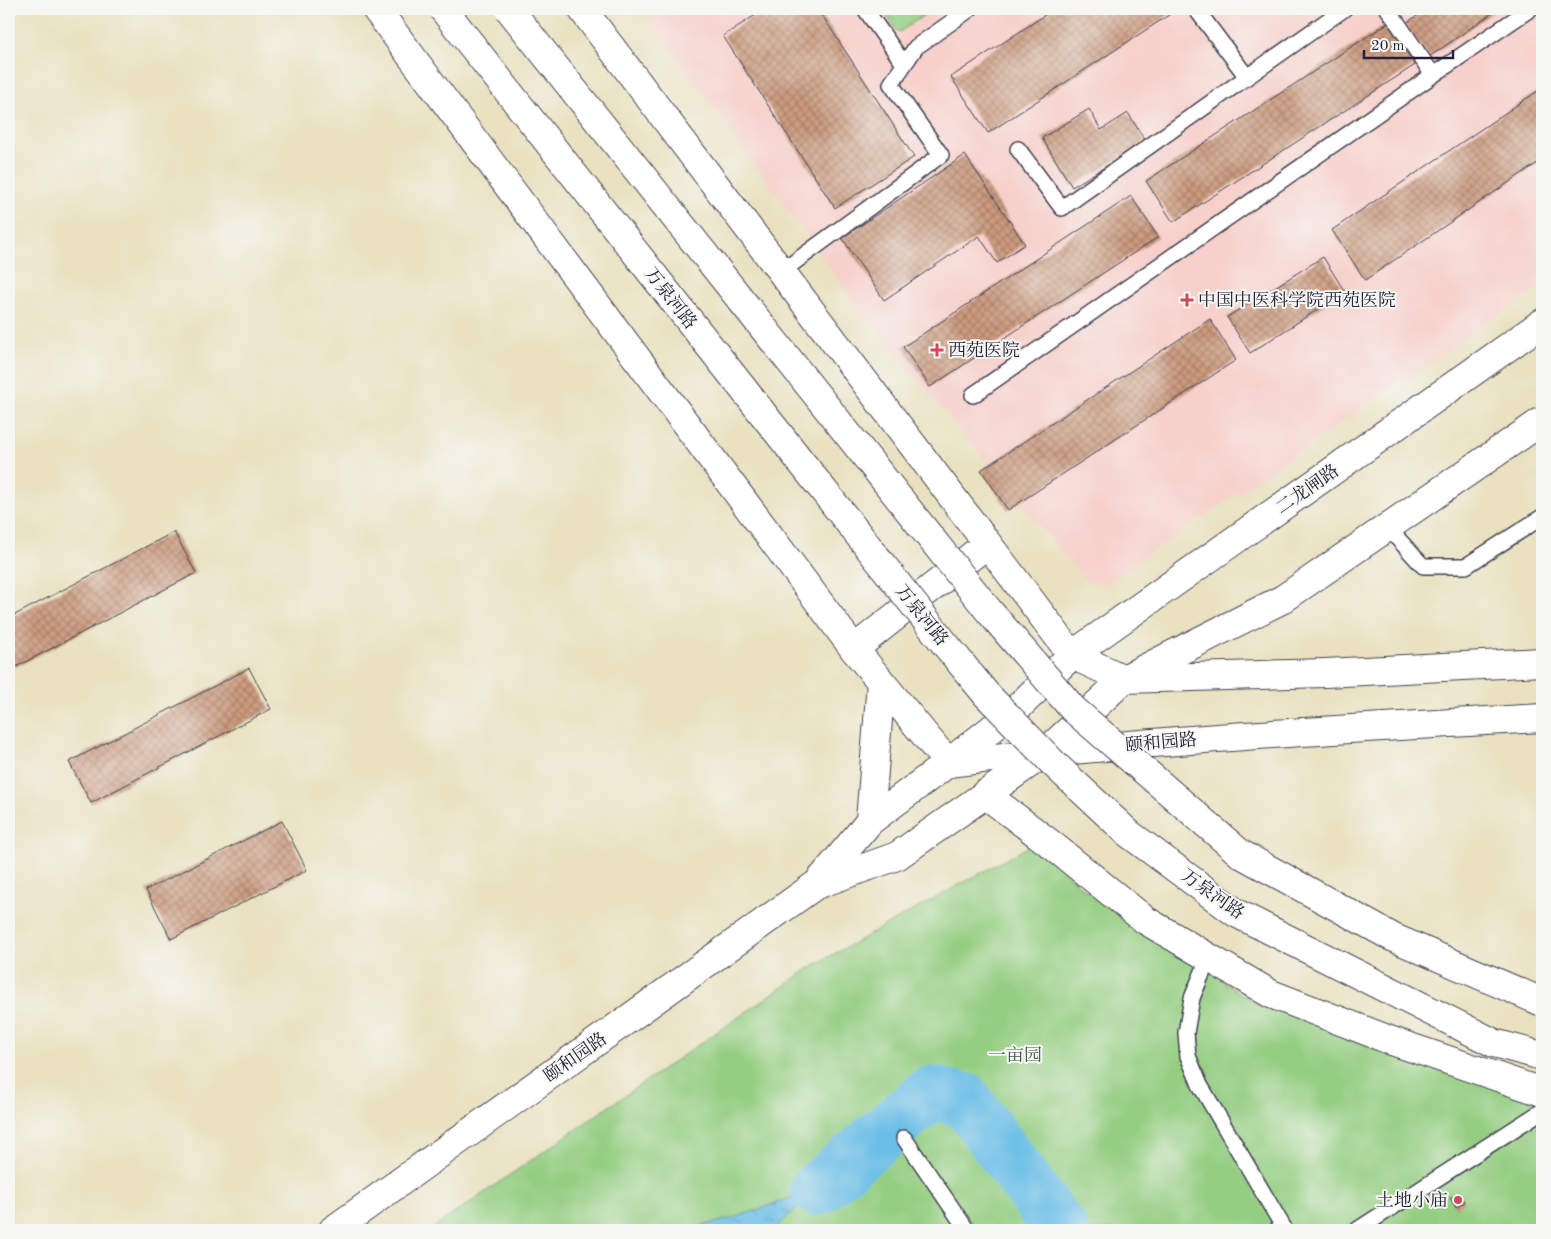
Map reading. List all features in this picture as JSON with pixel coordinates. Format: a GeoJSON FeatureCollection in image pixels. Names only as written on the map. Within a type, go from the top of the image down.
{"type":"FeatureCollection","features":[{"type":"Feature","properties":{"kind":"main road"},"geometry":{"type":"LineString","coordinates":[[376,9],[854,649],[948,763],[1046,752],[1124,679],[1283,599],[1542,421]]}},
{"type":"Feature","properties":{"kind":"main road","name":"万泉河路"},"geometry":{"type":"LineString","coordinates":[[443,9],[937,634],[986,694],[1054,764],[1128,833],[1236,913],[1494,1043],[1542,1056]]}},
{"type":"Feature","properties":{"kind":"main road"},"geometry":{"type":"LineString","coordinates":[[509,9],[989,611],[1074,709],[1241,854],[1392,937],[1542,1002]]}},
{"type":"Feature","properties":{"kind":"main road"},"geometry":{"type":"LineString","coordinates":[[582,9],[1072,656],[1124,679],[1325,673],[1542,662]]}},
{"type":"Feature","properties":{"kind":"main road","name":"二龙闸路"},"geometry":{"type":"LineString","coordinates":[[1012,713],[1072,656],[1542,323]]}},
{"type":"Feature","properties":{"kind":"main road"},"geometry":{"type":"LineString","coordinates":[[854,649],[987,544]]}},
{"type":"Feature","properties":{"kind":"main road"},"geometry":{"type":"LineString","coordinates":[[916,600],[1046,752]]}},
{"type":"Feature","properties":{"kind":"main road"},"geometry":{"type":"LineString","coordinates":[[870,821],[881,682]]}},
{"type":"Feature","properties":{"kind":"main road","name":"颐和园路"},"geometry":{"type":"LineString","coordinates":[[333,1230],[818,884],[870,821],[1012,713]]}},
{"type":"Feature","properties":{"kind":"main road","name":"颐和园路"},"geometry":{"type":"LineString","coordinates":[[818,884],[897,856],[1046,752],[1269,733],[1542,718]]}},
{"type":"Feature","properties":{"kind":"main road"},"geometry":{"type":"LineString","coordinates":[[985,794],[1145,920],[1271,994],[1392,1041],[1542,1092]]}},
{"type":"Feature","properties":{"kind":"lane"},"geometry":{"type":"LineString","coordinates":[[865,9],[904,64]]}},
{"type":"Feature","properties":{"kind":"lane"},"geometry":{"type":"LineString","coordinates":[[781,272],[941,155],[891,84],[916,46],[970,9]]}},
{"type":"Feature","properties":{"kind":"lane"},"geometry":{"type":"LineString","coordinates":[[1196,9],[1247,77]]}},
{"type":"Feature","properties":{"kind":"lane"},"geometry":{"type":"LineString","coordinates":[[1018,149],[1062,208],[1344,9]]}},
{"type":"Feature","properties":{"kind":"lane"},"geometry":{"type":"LineString","coordinates":[[1388,9],[1433,75]]}},
{"type":"Feature","properties":{"kind":"lane"},"geometry":{"type":"LineString","coordinates":[[973,395],[1530,9]]}},
{"type":"Feature","properties":{"kind":"lane"},"geometry":{"type":"LineString","coordinates":[[1388,528],[1423,566],[1466,566],[1542,517]]}},
{"type":"Feature","properties":{"kind":"lane"},"geometry":{"type":"LineString","coordinates":[[1209,957],[1192,998],[1186,1033],[1188,1056],[1200,1085],[1285,1230]]}},
{"type":"Feature","properties":{"kind":"lane"},"geometry":{"type":"LineString","coordinates":[[1357,1230],[1542,1111]]}},
{"type":"Feature","properties":{"kind":"lane"},"geometry":{"type":"LineString","coordinates":[[904,1138],[966,1230]]}},
{"type":"Feature","properties":{"kind":"shaded area","name":"中国中医科学院西苑医院"},"geometry":{"type":"Polygon","coordinates":[[[642,9],[1542,9],[1542,285],[1105,584],[1086,581],[864,315],[642,9]]]}},
{"type":"Feature","properties":{"kind":"green space"},"geometry":{"type":"Polygon","coordinates":[[[882,9],[933,9],[898,33],[882,9]]]}},
{"type":"Feature","properties":{"kind":"green space","name":"一亩园"},"geometry":{"type":"Polygon","coordinates":[[[1035,843],[1081,887],[1251,1000],[1542,1099],[1542,1230],[430,1230],[814,965],[1035,843]]]}},
{"type":"Feature","properties":{"kind":"water"},"geometry":{"type":"Polygon","coordinates":[[[817,1189],[773,1230],[683,1230],[731,1219],[817,1189]]]}},
{"type":"Feature","properties":{"kind":"building"},"geometry":{"type":"Polygon","coordinates":[[[765,9],[818,9],[914,157],[835,208],[723,36],[765,9]]]}},
{"type":"Feature","properties":{"kind":"building"},"geometry":{"type":"Polygon","coordinates":[[[1054,9],[1178,9],[988,133],[951,77],[1054,9]]]}},
{"type":"Feature","properties":{"kind":"building"},"geometry":{"type":"Polygon","coordinates":[[[1427,9],[1498,9],[1429,57],[1405,24],[1427,9]]]}},
{"type":"Feature","properties":{"kind":"building"},"geometry":{"type":"Polygon","coordinates":[[[1388,23],[1415,65],[1173,222],[1146,181],[1388,23]]]}},
{"type":"Feature","properties":{"kind":"building"},"geometry":{"type":"Polygon","coordinates":[[[1542,88],[1542,160],[1365,280],[1332,230],[1542,88]]]}},
{"type":"Feature","properties":{"kind":"building"},"geometry":{"type":"Polygon","coordinates":[[[1089,109],[1101,130],[1128,113],[1146,142],[1072,187],[1042,138],[1089,109]]]}},
{"type":"Feature","properties":{"kind":"building"},"geometry":{"type":"Polygon","coordinates":[[[965,155],[1025,244],[997,263],[979,236],[884,300],[842,238],[965,155]]]}},
{"type":"Feature","properties":{"kind":"building"},"geometry":{"type":"Polygon","coordinates":[[[1131,196],[1158,237],[930,387],[903,347],[1131,196]]]}},
{"type":"Feature","properties":{"kind":"building"},"geometry":{"type":"Polygon","coordinates":[[[1323,257],[1345,292],[1250,353],[1227,317],[1323,257]]]}},
{"type":"Feature","properties":{"kind":"building"},"geometry":{"type":"Polygon","coordinates":[[[1210,319],[1236,360],[1008,510],[981,470],[1210,319]]]}},
{"type":"Feature","properties":{"kind":"building"},"geometry":{"type":"Polygon","coordinates":[[[174,532],[196,573],[16,667],[9,654],[9,618],[174,532]]]}},
{"type":"Feature","properties":{"kind":"building"},"geometry":{"type":"Polygon","coordinates":[[[249,668],[271,709],[91,803],[69,762],[249,668]]]}},
{"type":"Feature","properties":{"kind":"building"},"geometry":{"type":"Polygon","coordinates":[[[282,821],[307,870],[171,939],[146,890],[282,821]]]}},
{"type":"Feature","properties":{"kind":"building","name":"土地小庙"},"geometry":{"type":"Polygon","coordinates":[[[1460,1193],[1465,1202],[1456,1208],[1450,1198],[1460,1193]]]}},
{"type":"Feature","properties":{"kind":"waterway"},"geometry":{"type":"LineString","coordinates":[[817,1189],[931,1093],[965,1100],[1061,1230]]}},
{"type":"Feature","properties":{"kind":"place","name":"中国中医科学院西苑医院"},"geometry":{"type":"Point","coordinates":[1187,300]}},
{"type":"Feature","properties":{"kind":"place","name":"西苑医院"},"geometry":{"type":"Point","coordinates":[937,350]}},
{"type":"Feature","properties":{"kind":"place","name":"土地小庙"},"geometry":{"type":"Point","coordinates":[1458,1200]}}]}
